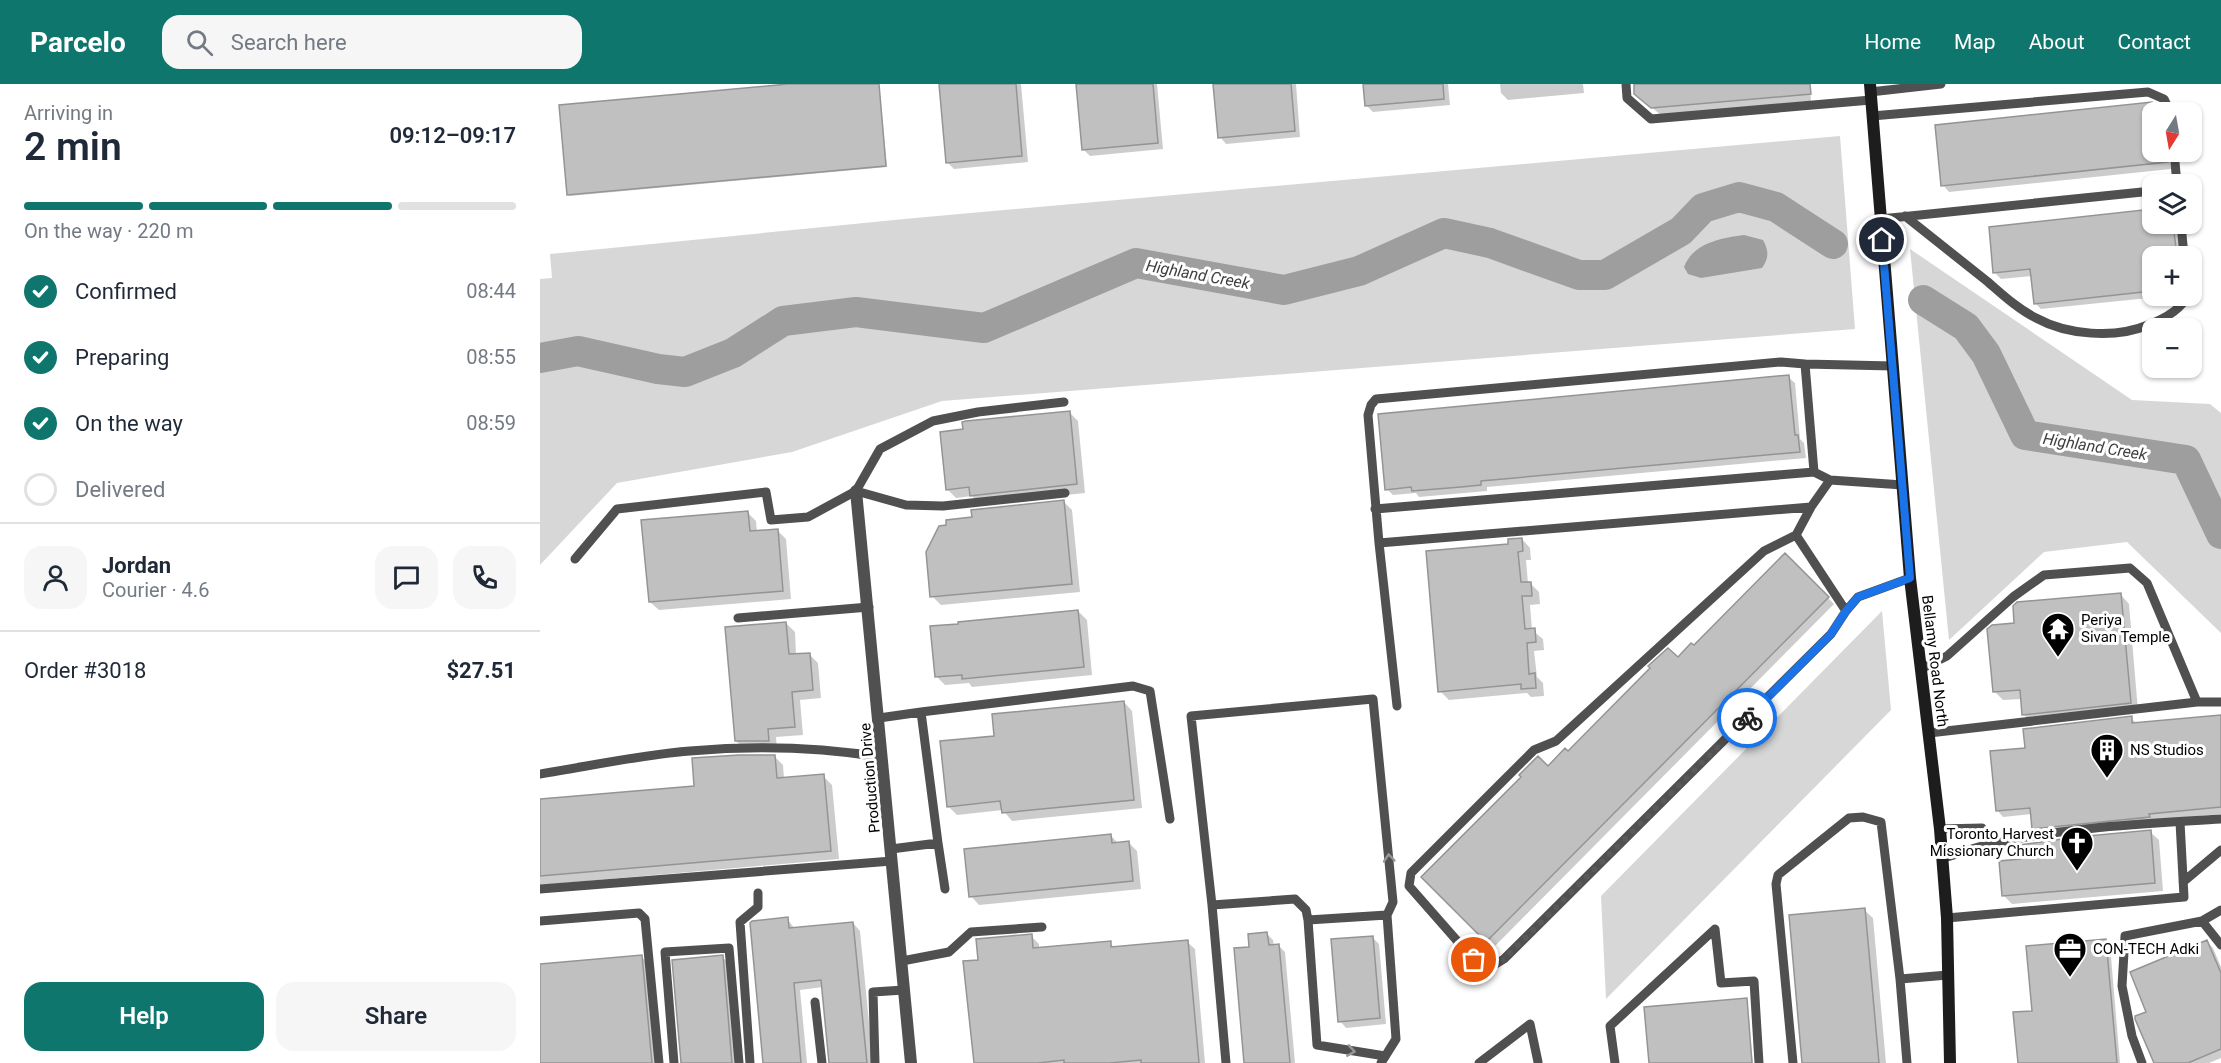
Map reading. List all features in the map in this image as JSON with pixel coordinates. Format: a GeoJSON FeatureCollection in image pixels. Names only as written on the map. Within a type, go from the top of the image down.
{"type":"FeatureCollection","features":[{"type":"Feature","properties":{"kind":"street","name":"Bellamy Road North"},"geometry":{"type":"LineString","coordinates":[[1870,92],[1910,578],[1940,829],[1947,918],[1950,1063]]}},
{"type":"Feature","properties":{"kind":"street","name":"Production Drive"},"geometry":{"type":"LineString","coordinates":[[856,491],[911,1063]]}},
{"type":"Feature","properties":{"kind":"lane"},"geometry":{"type":"LineString","coordinates":[[1626,84],[1627,98],[1651,119],[1941,84]]}},
{"type":"Feature","properties":{"kind":"lane"},"geometry":{"type":"LineString","coordinates":[[1872,116],[2148,93],[2164,99],[2165,102]]}},
{"type":"Feature","properties":{"kind":"lane"},"geometry":{"type":"LineString","coordinates":[[1881,219],[2142,192]]}},
{"type":"Feature","properties":{"kind":"lane"},"geometry":{"type":"LineString","coordinates":[[1905,216],[2020,308],[2048,324],[2095,333],[2119,332],[2140,328],[2158,321],[2180,306]]}},
{"type":"Feature","properties":{"kind":"lane"},"geometry":{"type":"LineString","coordinates":[[1398,706],[1375,509],[1368,415],[1376,399],[1781,363],[1893,366]]}},
{"type":"Feature","properties":{"kind":"lane"},"geometry":{"type":"LineString","coordinates":[[1806,364],[1814,472]]}},
{"type":"Feature","properties":{"kind":"lane"},"geometry":{"type":"LineString","coordinates":[[575,559],[617,509],[766,492],[771,520],[808,517],[856,491],[880,449],[933,421],[978,412],[1064,402]]}},
{"type":"Feature","properties":{"kind":"lane"},"geometry":{"type":"LineString","coordinates":[[1375,509],[1814,472],[1830,480],[1903,485]]}},
{"type":"Feature","properties":{"kind":"lane"},"geometry":{"type":"LineString","coordinates":[[1830,480],[1811,507],[1796,535],[1764,551],[1556,741],[1534,750],[1411,873],[1409,886],[1474,960],[1489,968],[1504,959],[1831,634],[1858,597],[1910,578]]}},
{"type":"Feature","properties":{"kind":"lane"},"geometry":{"type":"LineString","coordinates":[[856,491],[906,505],[943,506],[1065,493]]}},
{"type":"Feature","properties":{"kind":"lane"},"geometry":{"type":"LineString","coordinates":[[1379,543],[1811,507]]}},
{"type":"Feature","properties":{"kind":"lane"},"geometry":{"type":"LineString","coordinates":[[1796,535],[1846,611]]}},
{"type":"Feature","properties":{"kind":"lane"},"geometry":{"type":"LineString","coordinates":[[1921,669],[1947,656],[2013,597],[2044,575],[2130,568],[2147,583],[2197,702]]}},
{"type":"Feature","properties":{"kind":"lane"},"geometry":{"type":"LineString","coordinates":[[738,618],[869,608]]}},
{"type":"Feature","properties":{"kind":"lane"},"geometry":{"type":"LineString","coordinates":[[879,718],[1133,686],[1150,691],[1170,819]]}},
{"type":"Feature","properties":{"kind":"lane"},"geometry":{"type":"LineString","coordinates":[[1212,905],[1295,899],[1306,910],[1308,920],[1317,1045],[1383,1059],[1396,1039],[1387,915],[1393,902],[1373,699],[1191,716],[1212,905],[1226,1063]]}},
{"type":"Feature","properties":{"kind":"lane"},"geometry":{"type":"LineString","coordinates":[[1929,733],[2197,702],[2221,702]]}},
{"type":"Feature","properties":{"kind":"lane"},"geometry":{"type":"LineString","coordinates":[[921,712],[945,889]]}},
{"type":"Feature","properties":{"kind":"lane"},"geometry":{"type":"LineString","coordinates":[[540,774],[689,751],[755,748],[830,749],[882,757]]}},
{"type":"Feature","properties":{"kind":"lane"},"geometry":{"type":"LineString","coordinates":[[1793,1063],[1776,884],[1778,876],[1849,818],[1863,817],[1881,822],[1900,979],[1907,1063]]}},
{"type":"Feature","properties":{"kind":"lane"},"geometry":{"type":"LineString","coordinates":[[1942,858],[1990,844],[2112,826],[2221,819]]}},
{"type":"Feature","properties":{"kind":"lane"},"geometry":{"type":"LineString","coordinates":[[1947,918],[2184,897],[2180,822]]}},
{"type":"Feature","properties":{"kind":"lane"},"geometry":{"type":"LineString","coordinates":[[1940,829],[1982,828],[1990,844]]}},
{"type":"Feature","properties":{"kind":"lane"},"geometry":{"type":"LineString","coordinates":[[540,889],[892,855],[938,843]]}},
{"type":"Feature","properties":{"kind":"lane"},"geometry":{"type":"LineString","coordinates":[[2183,882],[2221,850]]}},
{"type":"Feature","properties":{"kind":"lane"},"geometry":{"type":"LineString","coordinates":[[750,1063],[740,922],[758,907],[758,893]]}},
{"type":"Feature","properties":{"kind":"lane"},"geometry":{"type":"LineString","coordinates":[[2142,1063],[2132,1036],[2122,986],[2125,936],[2202,921],[2221,910]]}},
{"type":"Feature","properties":{"kind":"lane"},"geometry":{"type":"LineString","coordinates":[[540,921],[639,913],[645,920],[659,1063]]}},
{"type":"Feature","properties":{"kind":"lane"},"geometry":{"type":"LineString","coordinates":[[1308,920],[1387,915]]}},
{"type":"Feature","properties":{"kind":"lane"},"geometry":{"type":"LineString","coordinates":[[2202,921],[2221,945]]}},
{"type":"Feature","properties":{"kind":"lane"},"geometry":{"type":"LineString","coordinates":[[902,961],[949,952],[970,932],[1042,927]]}},
{"type":"Feature","properties":{"kind":"lane"},"geometry":{"type":"LineString","coordinates":[[1615,1063],[1610,1026],[1715,929],[1721,983],[1754,981],[1759,1063]]}},
{"type":"Feature","properties":{"kind":"lane"},"geometry":{"type":"LineString","coordinates":[[674,1063],[665,952],[729,948],[739,1063]]}},
{"type":"Feature","properties":{"kind":"lane"},"geometry":{"type":"LineString","coordinates":[[1900,979],[1948,975]]}},
{"type":"Feature","properties":{"kind":"lane"},"geometry":{"type":"LineString","coordinates":[[875,1063],[873,992],[904,990]]}},
{"type":"Feature","properties":{"kind":"lane"},"geometry":{"type":"LineString","coordinates":[[815,1002],[822,1063]]}},
{"type":"Feature","properties":{"kind":"lane"},"geometry":{"type":"LineString","coordinates":[[1479,1063],[1530,1024],[1538,1062]]}},
{"type":"Feature","properties":{"kind":"shaded area"},"geometry":{"type":"Polygon","coordinates":[[[1840,136],[1855,329],[942,401],[792,452],[617,483],[540,565],[540,279],[552,278],[550,254],[915,218],[1840,136]]]}},
{"type":"Feature","properties":{"kind":"shaded area"},"geometry":{"type":"Polygon","coordinates":[[[1744,235],[1763,240],[1767,254],[1762,268],[1701,278],[1688,274],[1684,267],[1688,259],[1701,247],[1717,240],[1744,235]]]}},
{"type":"Feature","properties":{"kind":"shaded area"},"geometry":{"type":"Polygon","coordinates":[[[1910,249],[2132,400],[2210,404],[2221,413],[2221,633],[2127,542],[2044,552],[1949,640],[1910,249]]]}},
{"type":"Feature","properties":{"kind":"shaded area"},"geometry":{"type":"Polygon","coordinates":[[[1882,611],[1891,710],[1606,999],[1601,896],[1882,611]]]}},
{"type":"Feature","properties":{"kind":"building"},"geometry":{"type":"Polygon","coordinates":[[[788,84],[879,84],[886,166],[567,195],[559,105],[788,84]]]}},
{"type":"Feature","properties":{"kind":"building"},"geometry":{"type":"Polygon","coordinates":[[[939,84],[1016,84],[1022,156],[946,163],[939,84]]]}},
{"type":"Feature","properties":{"kind":"building"},"geometry":{"type":"Polygon","coordinates":[[[1076,84],[1153,84],[1158,143],[1082,150],[1076,84]]]}},
{"type":"Feature","properties":{"kind":"building"},"geometry":{"type":"Polygon","coordinates":[[[1213,84],[1291,84],[1295,131],[1218,138],[1213,84]]]}},
{"type":"Feature","properties":{"kind":"building"},"geometry":{"type":"Polygon","coordinates":[[[1363,84],[1443,84],[1444,99],[1365,106],[1363,84]]]}},
{"type":"Feature","properties":{"kind":"building"},"geometry":{"type":"Polygon","coordinates":[[[1634,84],[1810,84],[1811,94],[1651,108],[1634,94],[1634,84]]]}},
{"type":"Feature","properties":{"kind":"building"},"geometry":{"type":"Polygon","coordinates":[[[2142,103],[2142,162],[2168,162],[1941,186],[1935,125],[2142,103]]]}},
{"type":"Feature","properties":{"kind":"building"},"geometry":{"type":"Polygon","coordinates":[[[2142,210],[2142,234],[2174,234],[2176,246],[2142,246],[2142,292],[2034,304],[2030,269],[1993,273],[1989,227],[2142,210]]]}},
{"type":"Feature","properties":{"kind":"building"},"geometry":{"type":"Polygon","coordinates":[[[1789,375],[1795,435],[1798,435],[1800,452],[1481,481],[1481,485],[1461,487],[1412,491],[1411,487],[1385,490],[1378,414],[1789,375]]]}},
{"type":"Feature","properties":{"kind":"building"},"geometry":{"type":"Polygon","coordinates":[[[1070,411],[1077,484],[970,496],[969,487],[946,490],[940,432],[963,429],[962,422],[966,421],[1070,411]]]}},
{"type":"Feature","properties":{"kind":"building"},"geometry":{"type":"Polygon","coordinates":[[[1064,500],[1072,584],[930,597],[926,552],[939,526],[946,525],[946,520],[972,517],[971,510],[1064,500]]]}},
{"type":"Feature","properties":{"kind":"building"},"geometry":{"type":"Polygon","coordinates":[[[748,511],[750,531],[778,529],[783,591],[649,602],[641,520],[748,511]]]}},
{"type":"Feature","properties":{"kind":"building"},"geometry":{"type":"Polygon","coordinates":[[[1522,538],[1523,551],[1518,552],[1521,582],[1531,582],[1532,596],[1522,596],[1525,629],[1535,628],[1536,642],[1527,643],[1529,674],[1535,673],[1536,688],[1521,689],[1521,684],[1438,692],[1426,551],[1508,544],[1508,539],[1522,538]]]}},
{"type":"Feature","properties":{"kind":"building"},"geometry":{"type":"Polygon","coordinates":[[[1785,553],[1829,597],[1486,942],[1421,877],[1521,777],[1519,775],[1538,756],[1548,766],[1565,748],[1568,751],[1650,668],[1648,666],[1668,648],[1678,657],[1691,643],[1694,645],[1785,553]]]}},
{"type":"Feature","properties":{"kind":"building","name":"Periya Sivan Temple"},"geometry":{"type":"Polygon","coordinates":[[[2121,593],[2131,703],[2022,715],[2020,690],[1993,692],[1987,629],[1992,625],[2014,623],[2013,606],[2017,602],[2121,593]]]}},
{"type":"Feature","properties":{"kind":"building"},"geometry":{"type":"Polygon","coordinates":[[[1078,610],[1084,667],[962,679],[962,675],[935,677],[930,626],[1078,610]]]}},
{"type":"Feature","properties":{"kind":"building"},"geometry":{"type":"Polygon","coordinates":[[[786,622],[789,654],[810,653],[813,690],[792,692],[795,727],[768,729],[769,741],[735,741],[725,627],[786,622]]]}},
{"type":"Feature","properties":{"kind":"building"},"geometry":{"type":"Polygon","coordinates":[[[1124,701],[1134,800],[1002,813],[1000,801],[947,807],[940,741],[994,736],[992,714],[1124,701]]]}},
{"type":"Feature","properties":{"kind":"building","name":"NS Studios"},"geometry":{"type":"Polygon","coordinates":[[[2221,715],[2221,807],[2032,829],[2030,808],[1996,811],[1990,751],[2025,748],[2023,729],[2132,716],[2132,723],[2221,715]]]}},
{"type":"Feature","properties":{"kind":"building"},"geometry":{"type":"Polygon","coordinates":[[[775,755],[777,778],[824,774],[831,851],[540,876],[540,799],[694,786],[692,758],[775,755]]]}},
{"type":"Feature","properties":{"kind":"building","name":"Toronto Harvest Missionary Church"},"geometry":{"type":"Polygon","coordinates":[[[2151,830],[2155,883],[2002,896],[1999,861],[2020,859],[2019,845],[2151,830]]]}},
{"type":"Feature","properties":{"kind":"building"},"geometry":{"type":"Polygon","coordinates":[[[1111,834],[1112,843],[1129,841],[1133,881],[969,897],[964,849],[1111,834]]]}},
{"type":"Feature","properties":{"kind":"building"},"geometry":{"type":"Polygon","coordinates":[[[1865,908],[1879,1063],[1802,1063],[1789,915],[1865,908]]]}},
{"type":"Feature","properties":{"kind":"building"},"geometry":{"type":"Polygon","coordinates":[[[788,917],[789,928],[853,922],[867,1063],[829,1063],[821,980],[794,983],[801,1063],[763,1063],[750,923],[788,917]]]}},
{"type":"Feature","properties":{"kind":"building"},"geometry":{"type":"Polygon","coordinates":[[[1267,932],[1269,945],[1279,944],[1290,1063],[1244,1063],[1234,948],[1249,947],[1248,934],[1267,932]]]}},
{"type":"Feature","properties":{"kind":"building"},"geometry":{"type":"Polygon","coordinates":[[[1032,934],[1033,948],[1111,941],[1111,947],[1188,940],[1199,1063],[1141,1063],[1141,1060],[1064,1063],[1064,1060],[1038,1063],[974,1063],[963,961],[978,960],[976,939],[1032,934]]]}},
{"type":"Feature","properties":{"kind":"building"},"geometry":{"type":"Polygon","coordinates":[[[1373,936],[1380,1018],[1338,1022],[1331,939],[1373,936]]]}},
{"type":"Feature","properties":{"kind":"building","name":"CON-TECH Adki"},"geometry":{"type":"Polygon","coordinates":[[[2106,939],[2117,1063],[2018,1063],[2013,1012],[2032,1011],[2026,946],[2106,939]]]}},
{"type":"Feature","properties":{"kind":"building"},"geometry":{"type":"Polygon","coordinates":[[[2207,940],[2221,973],[2221,1049],[2188,1063],[2154,1063],[2135,1019],[2135,1016],[2146,1012],[2130,972],[2207,940]]]}},
{"type":"Feature","properties":{"kind":"building"},"geometry":{"type":"Polygon","coordinates":[[[642,955],[652,1063],[540,1063],[540,964],[642,955]]]}},
{"type":"Feature","properties":{"kind":"building"},"geometry":{"type":"Polygon","coordinates":[[[723,955],[732,1063],[681,1063],[672,960],[723,955]]]}},
{"type":"Feature","properties":{"kind":"building"},"geometry":{"type":"Polygon","coordinates":[[[1747,998],[1752,1063],[1649,1063],[1644,1007],[1747,998]]]}},
{"type":"Feature","properties":{"kind":"waterway","name":"Highland Creek"},"geometry":{"type":"LineString","coordinates":[[540,358],[578,351],[658,369],[685,372],[733,353],[783,321],[856,312],[984,328],[1136,263],[1284,290],[1359,271],[1444,233],[1490,243],[1579,275],[1605,275],[1681,231],[1703,208],[1739,197],[1776,207],[1833,244]]}},
{"type":"Feature","properties":{"kind":"waterway","name":"Highland Creek"},"geometry":{"type":"LineString","coordinates":[[1923,300],[1966,327],[1986,354],[2025,435],[2186,460],[2221,534]]}},
{"type":"Feature","properties":{"kind":"way so far"},"geometry":{"type":"LineString","coordinates":[[1474,960],[1489,968],[1504,959],[1747,718]]}},
{"type":"Feature","properties":{"kind":"place","name":"Periya Sivan Temple"},"geometry":{"type":"Point","coordinates":[2058,658]}},
{"type":"Feature","properties":{"kind":"place","name":"NS Studios"},"geometry":{"type":"Point","coordinates":[2107,779]}},
{"type":"Feature","properties":{"kind":"place","name":"Toronto Harvest Missionary Church"},"geometry":{"type":"Point","coordinates":[2077,872]}},
{"type":"Feature","properties":{"kind":"place","name":"CON-TECH Adki"},"geometry":{"type":"Point","coordinates":[2070,978]}},
{"type":"Feature","properties":{"kind":"route"},"geometry":{"type":"LineString","coordinates":[[1747,718],[1831,634],[1858,597],[1910,578],[1882,240]]}}]}
